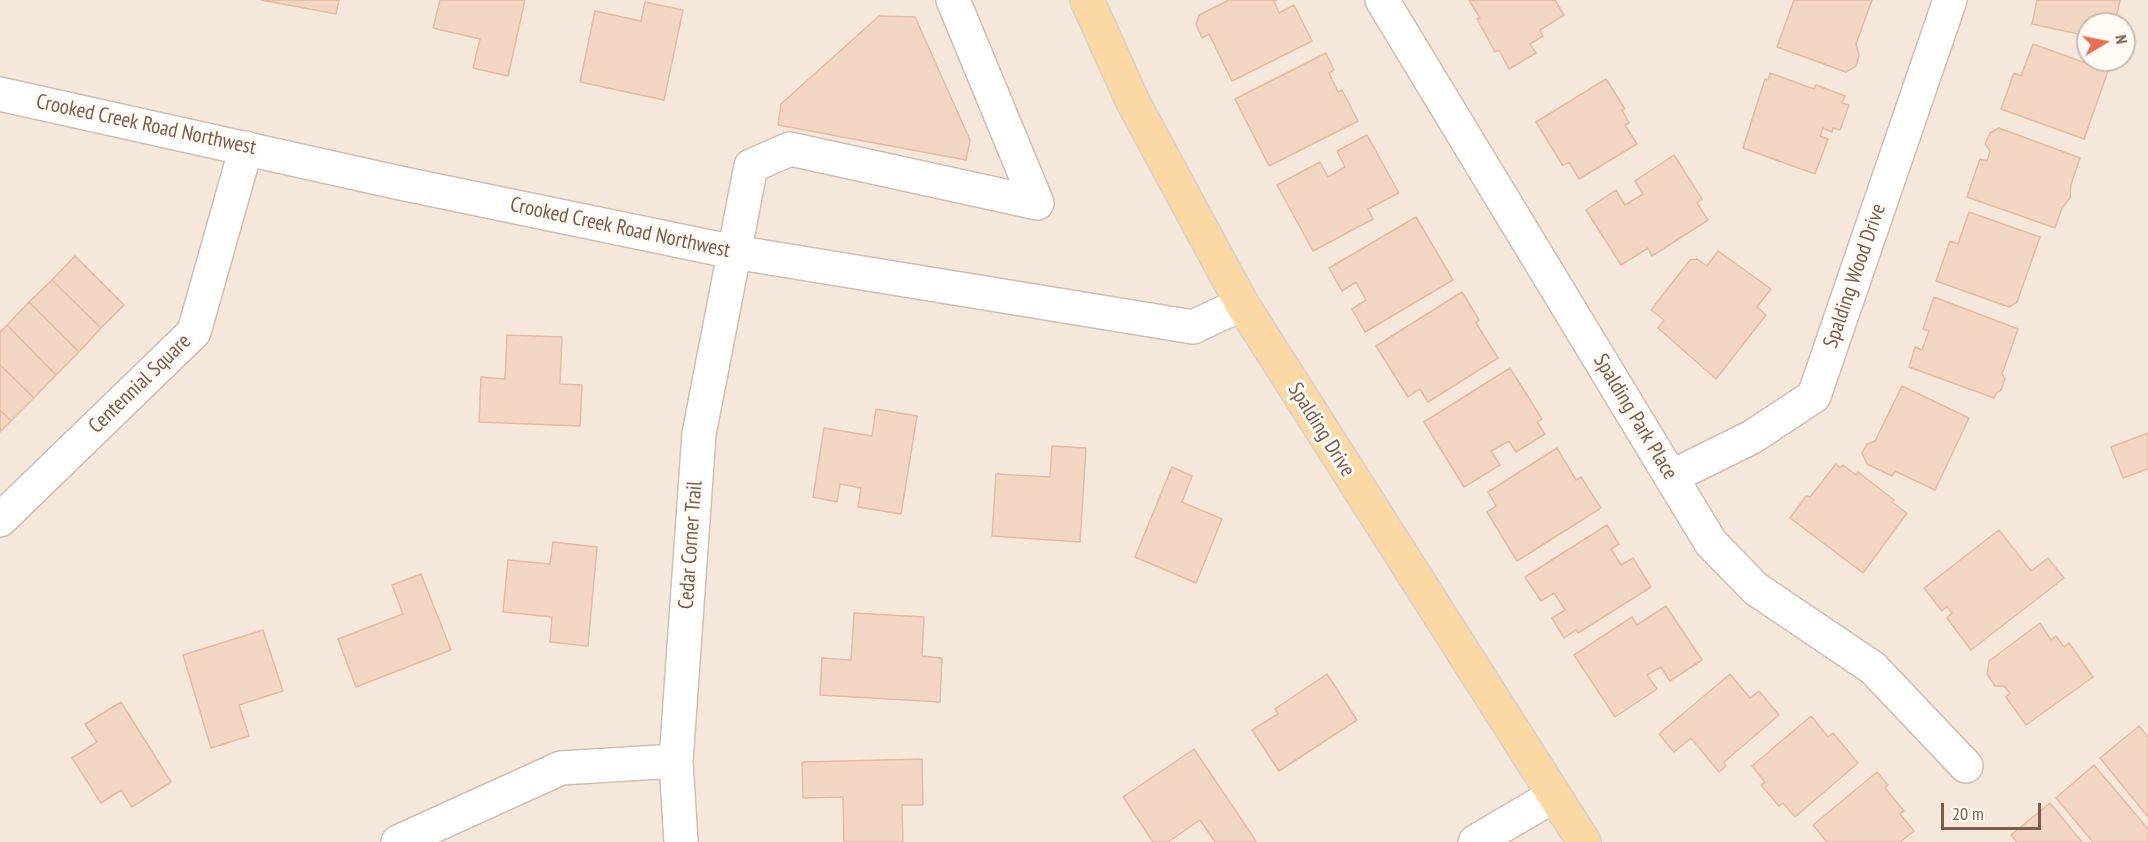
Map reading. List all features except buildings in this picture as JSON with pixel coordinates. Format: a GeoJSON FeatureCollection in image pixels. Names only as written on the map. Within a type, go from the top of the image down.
{"type":"FeatureCollection","features":[{"type":"Feature","properties":{"kind":"main road","name":"Spalding Drive"},"geometry":{"type":"LineString","coordinates":[[1087,0],[1133,102],[1242,304],[1584,842]]}},
{"type":"Feature","properties":{"kind":"street","name":"Cedar Corner Trail"},"geometry":{"type":"LineString","coordinates":[[681,842],[676,761],[699,434],[751,166],[790,149],[1036,202],[953,0]]}},
{"type":"Feature","properties":{"kind":"street","name":"Spalding Park Place"},"geometry":{"type":"LineString","coordinates":[[1382,0],[1711,543],[1756,589],[1873,668],[1966,766]]}},
{"type":"Feature","properties":{"kind":"street","name":"Spalding Wood Drive"},"geometry":{"type":"LineString","coordinates":[[1671,477],[1752,437],[1814,396],[1950,0]]}},
{"type":"Feature","properties":{"kind":"street","name":"Crooked Creek Road Northwest"},"geometry":{"type":"LineString","coordinates":[[0,94],[400,183],[734,252],[1193,327],[1242,304]]}},
{"type":"Feature","properties":{"kind":"street","name":"Centennial Square"},"geometry":{"type":"LineString","coordinates":[[0,520],[194,332],[246,147]]}},
{"type":"Feature","properties":{"kind":"street"},"geometry":{"type":"LineString","coordinates":[[398,842],[561,768],[676,761]]}},
{"type":"Feature","properties":{"kind":"street"},"geometry":{"type":"LineString","coordinates":[[1475,842],[1553,796]]}},
{"type":"Feature","properties":{"kind":"shaded area"},"geometry":{"type":"Polygon","coordinates":[[[0,0],[2148,0],[2148,842],[0,842],[0,0]]]}}]}
